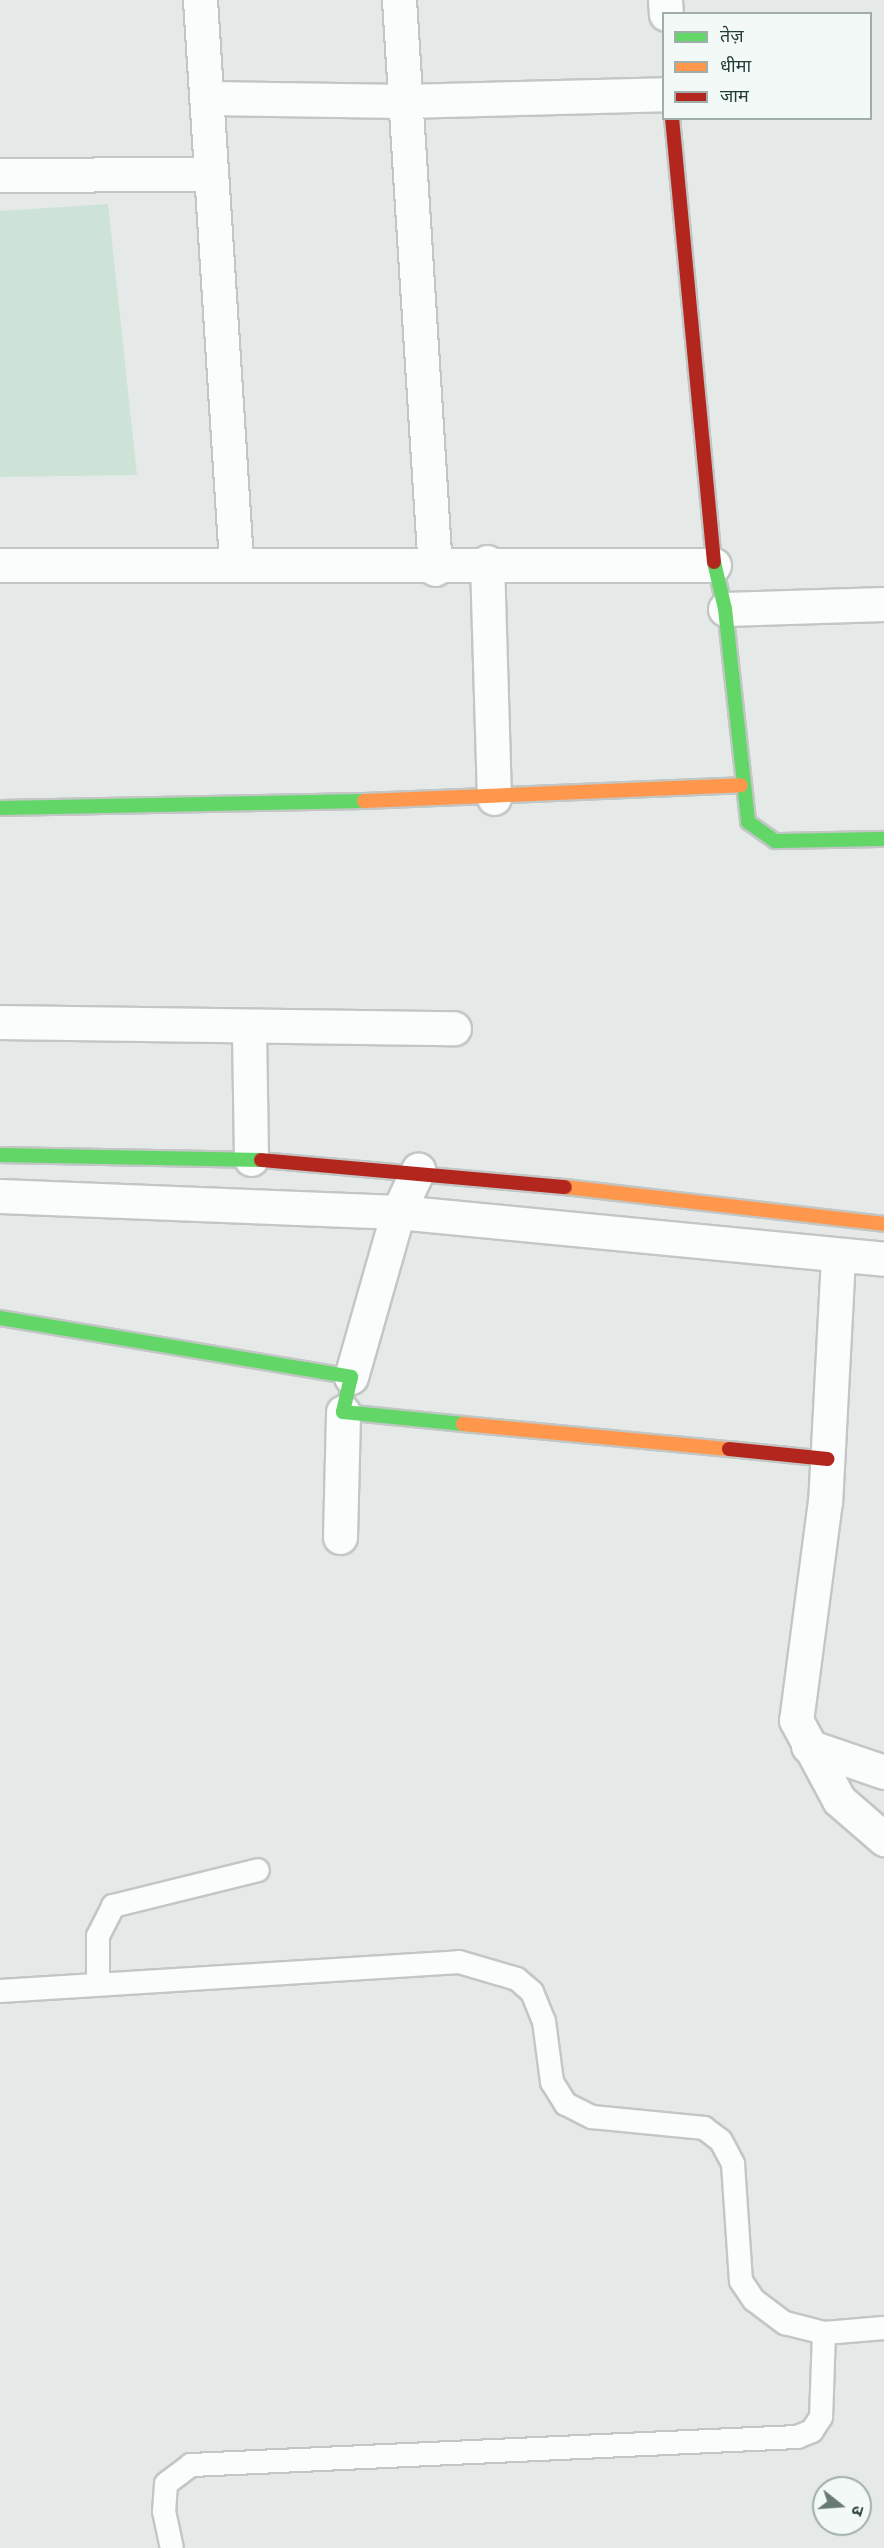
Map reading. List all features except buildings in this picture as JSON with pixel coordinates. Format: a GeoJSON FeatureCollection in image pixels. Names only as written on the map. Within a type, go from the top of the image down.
{"type":"FeatureCollection","features":[{"type":"Feature","properties":{"kind":"street"},"geometry":{"type":"LineString","coordinates":[[200,0],[236,561]]}},
{"type":"Feature","properties":{"kind":"street"},"geometry":{"type":"LineString","coordinates":[[399,0],[435,569]]}},
{"type":"Feature","properties":{"kind":"street"},"geometry":{"type":"LineString","coordinates":[[208,98],[405,100],[662,94]]}},
{"type":"Feature","properties":{"kind":"street"},"geometry":{"type":"LineString","coordinates":[[672,120],[714,565],[725,609],[741,785],[748,822],[759,835],[775,840],[884,839]]}},
{"type":"Feature","properties":{"kind":"street"},"geometry":{"type":"LineString","coordinates":[[0,175],[211,174]]}},
{"type":"Feature","properties":{"kind":"street"},"geometry":{"type":"LineString","coordinates":[[0,565],[236,561],[435,569],[487,562],[714,565]]}},
{"type":"Feature","properties":{"kind":"street"},"geometry":{"type":"LineString","coordinates":[[487,562],[494,798]]}},
{"type":"Feature","properties":{"kind":"street"},"geometry":{"type":"LineString","coordinates":[[725,609],[884,604]]}},
{"type":"Feature","properties":{"kind":"street"},"geometry":{"type":"LineString","coordinates":[[0,808],[494,798],[741,785]]}},
{"type":"Feature","properties":{"kind":"street"},"geometry":{"type":"LineString","coordinates":[[0,1022],[249,1029],[454,1028]]}},
{"type":"Feature","properties":{"kind":"street"},"geometry":{"type":"LineString","coordinates":[[249,1029],[251,1159]]}},
{"type":"Feature","properties":{"kind":"street"},"geometry":{"type":"LineString","coordinates":[[0,1155],[251,1159],[418,1170],[884,1224]]}},
{"type":"Feature","properties":{"kind":"street"},"geometry":{"type":"LineString","coordinates":[[340,1537],[343,1412],[398,1212],[418,1170]]}},
{"type":"Feature","properties":{"kind":"street"},"geometry":{"type":"LineString","coordinates":[[0,1196],[398,1212],[838,1257],[884,1259]]}},
{"type":"Feature","properties":{"kind":"street"},"geometry":{"type":"LineString","coordinates":[[838,1257],[827,1459],[817,1583],[796,1720],[839,1800],[884,1839]]}},
{"type":"Feature","properties":{"kind":"street"},"geometry":{"type":"LineString","coordinates":[[0,1318],[351,1377]]}},
{"type":"Feature","properties":{"kind":"street"},"geometry":{"type":"LineString","coordinates":[[343,1412],[827,1459]]}},
{"type":"Feature","properties":{"kind":"street"},"geometry":{"type":"LineString","coordinates":[[808,1746],[884,1772]]}},
{"type":"Feature","properties":{"kind":"lane"},"geometry":{"type":"LineString","coordinates":[[98,1983],[98,1936],[113,1906],[258,1870]]}},
{"type":"Feature","properties":{"kind":"lane"},"geometry":{"type":"LineString","coordinates":[[0,1991],[98,1983],[459,1962],[517,1979],[532,1992],[544,2021],[552,2082],[566,2104],[592,2117],[704,2128],[721,2141],[733,2164],[741,2281],[754,2301],[784,2323],[824,2333],[884,2328]]}},
{"type":"Feature","properties":{"kind":"lane"},"geometry":{"type":"LineString","coordinates":[[172,2548],[164,2511],[166,2484],[191,2465],[797,2437],[812,2431],[821,2417],[824,2333]]}},
{"type":"Feature","properties":{"kind":"green space"},"geometry":{"type":"Polygon","coordinates":[[[108,204],[137,475],[0,477],[0,211],[108,204]]]}},
{"type":"Feature","properties":{"kind":"traffic: fast"},"geometry":{"type":"LineString","coordinates":[[714,562],[725,609],[748,822],[775,841],[884,839]]}},
{"type":"Feature","properties":{"kind":"traffic: fast"},"geometry":{"type":"LineString","coordinates":[[0,808],[364,801]]}},
{"type":"Feature","properties":{"kind":"traffic: fast"},"geometry":{"type":"LineString","coordinates":[[0,1155],[261,1160]]}},
{"type":"Feature","properties":{"kind":"traffic: fast"},"geometry":{"type":"LineString","coordinates":[[0,1318],[351,1377],[343,1412],[463,1424]]}},
{"type":"Feature","properties":{"kind":"traffic: slow"},"geometry":{"type":"LineString","coordinates":[[364,801],[741,785]]}},
{"type":"Feature","properties":{"kind":"traffic: slow"},"geometry":{"type":"LineString","coordinates":[[565,1187],[884,1224]]}},
{"type":"Feature","properties":{"kind":"traffic: slow"},"geometry":{"type":"LineString","coordinates":[[463,1424],[729,1449]]}},
{"type":"Feature","properties":{"kind":"traffic: jam"},"geometry":{"type":"LineString","coordinates":[[672,120],[714,562]]}},
{"type":"Feature","properties":{"kind":"traffic: jam"},"geometry":{"type":"LineString","coordinates":[[261,1160],[565,1187]]}},
{"type":"Feature","properties":{"kind":"traffic: jam"},"geometry":{"type":"LineString","coordinates":[[729,1449],[827,1459]]}}]}
